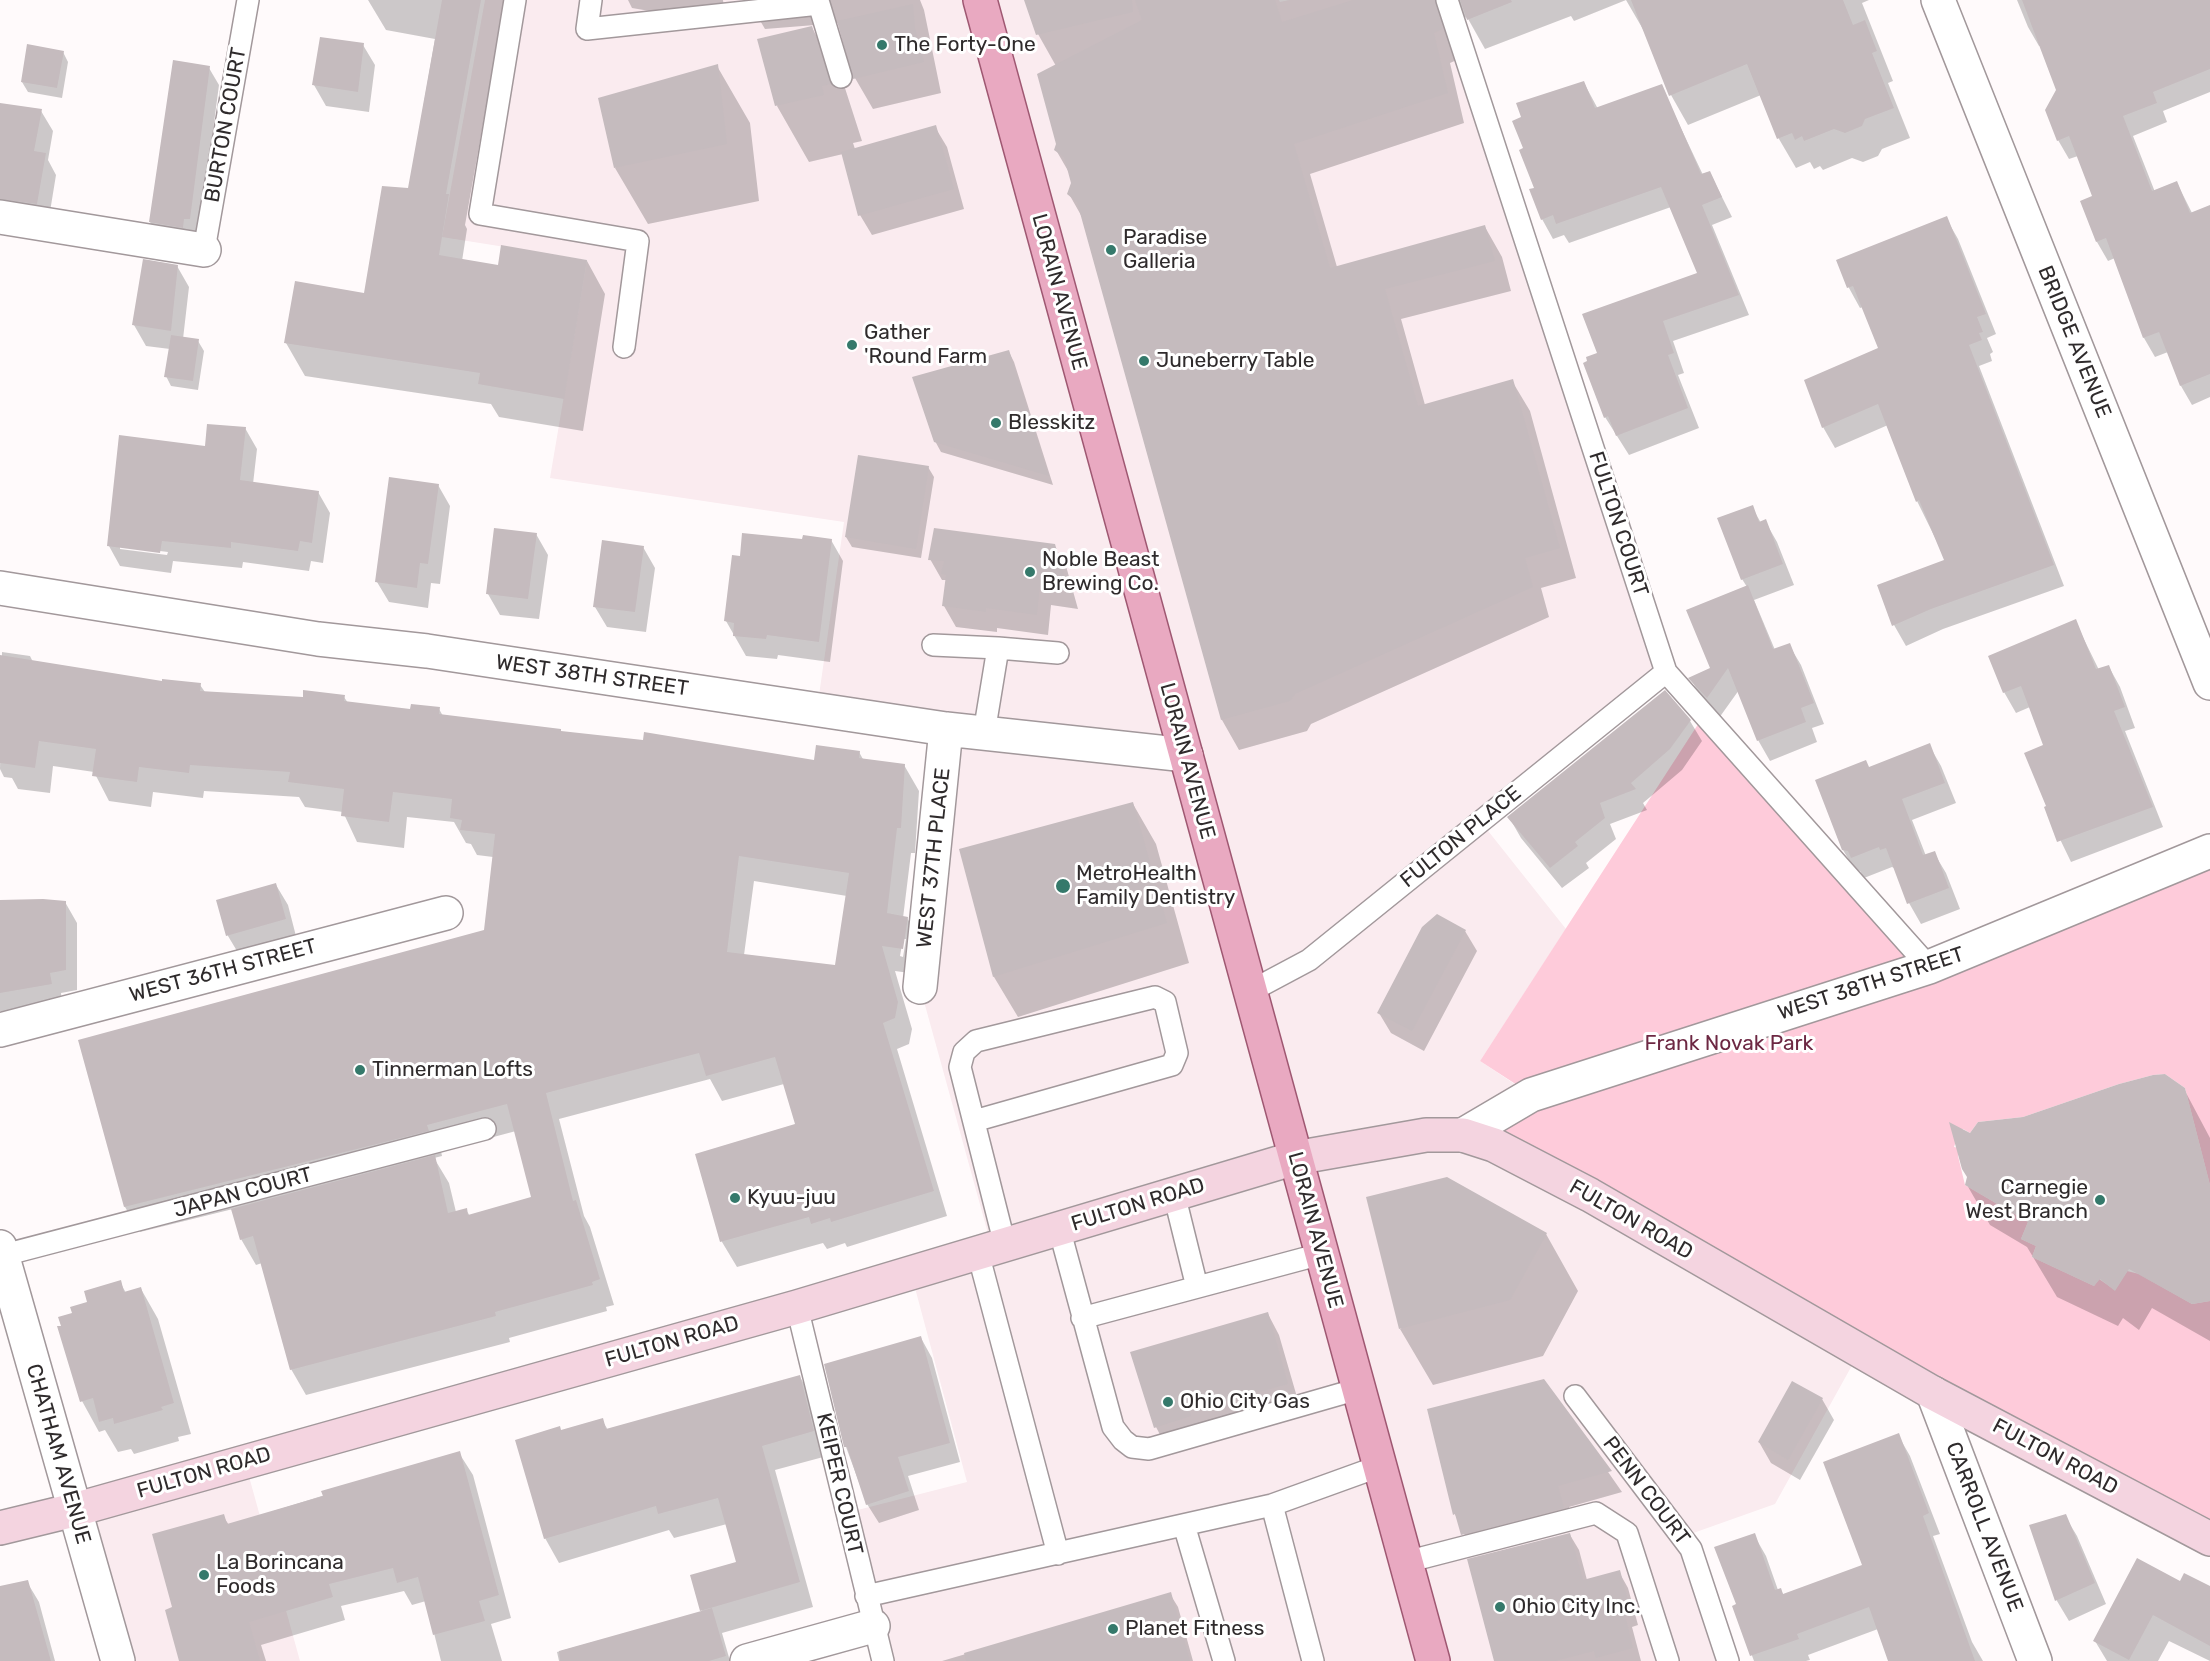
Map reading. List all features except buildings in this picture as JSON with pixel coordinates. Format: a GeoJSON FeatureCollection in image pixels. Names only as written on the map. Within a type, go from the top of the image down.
{"type":"FeatureCollection","features":[{"type":"Feature","properties":{"kind":"main road","name":"LORAIN AVENUE"},"geometry":{"type":"LineString","coordinates":[[980,0],[1433,1661]]}},
{"type":"Feature","properties":{"kind":"main road","name":"FULTON ROAD"},"geometry":{"type":"LineString","coordinates":[[0,1528],[74,1510],[797,1307],[1295,1158],[1426,1135],[1462,1135],[1494,1145],[1590,1196],[1933,1393],[2210,1539]]}},
{"type":"Feature","properties":{"kind":"street","name":"BRIDGE AVENUE"},"geometry":{"type":"LineString","coordinates":[[1938,0],[2210,683]]}},
{"type":"Feature","properties":{"kind":"street"},"geometry":{"type":"LineString","coordinates":[[0,217],[204,250]]}},
{"type":"Feature","properties":{"kind":"street","name":"WEST 38TH STREET"},"geometry":{"type":"LineString","coordinates":[[0,588],[318,639],[427,651],[946,729],[1186,755]]}},
{"type":"Feature","properties":{"kind":"street","name":"WEST 37TH PLACE"},"geometry":{"type":"LineString","coordinates":[[920,987],[946,729]]}},
{"type":"Feature","properties":{"kind":"street","name":"WEST 38TH STREET"},"geometry":{"type":"LineString","coordinates":[[1462,1135],[1531,1095],[1929,968],[2210,851]]}},
{"type":"Feature","properties":{"kind":"street","name":"WEST 36TH STREET"},"geometry":{"type":"LineString","coordinates":[[0,1030],[446,913]]}},
{"type":"Feature","properties":{"kind":"street","name":"CHATHAM AVENUE"},"geometry":{"type":"LineString","coordinates":[[1,1253],[118,1661]]}},
{"type":"Feature","properties":{"kind":"street","name":"CARROLL AVENUE"},"geometry":{"type":"LineString","coordinates":[[1933,1393],[2035,1661]]}},
{"type":"Feature","properties":{"kind":"street"},"geometry":{"type":"LineString","coordinates":[[747,1661],[870,1611]]}},
{"type":"Feature","properties":{"kind":"lane","name":"BURTON COURT"},"geometry":{"type":"LineString","coordinates":[[204,250],[248,0]]}},
{"type":"Feature","properties":{"kind":"lane"},"geometry":{"type":"LineString","coordinates":[[515,0],[480,214],[638,241],[624,347]]}},
{"type":"Feature","properties":{"kind":"lane"},"geometry":{"type":"LineString","coordinates":[[591,0],[587,29],[819,4],[842,77]]}},
{"type":"Feature","properties":{"kind":"lane","name":"FULTON COURT"},"geometry":{"type":"LineString","coordinates":[[1447,0],[1666,672],[1929,968]]}},
{"type":"Feature","properties":{"kind":"lane"},"geometry":{"type":"LineString","coordinates":[[933,645],[1058,653]]}},
{"type":"Feature","properties":{"kind":"lane"},"geometry":{"type":"LineString","coordinates":[[984,733],[998,648]]}},
{"type":"Feature","properties":{"kind":"lane","name":"FULTON PLACE"},"geometry":{"type":"LineString","coordinates":[[1249,992],[1309,960],[1666,672]]}},
{"type":"Feature","properties":{"kind":"lane"},"geometry":{"type":"LineString","coordinates":[[974,1121],[1172,1065],[1177,1053],[1165,1002],[1155,997],[975,1041],[964,1052],[960,1067],[974,1121],[992,1249],[1058,1554]]}},
{"type":"Feature","properties":{"kind":"lane","name":"JAPAN COURT"},"geometry":{"type":"LineString","coordinates":[[1,1253],[485,1129]]}},
{"type":"Feature","properties":{"kind":"lane"},"geometry":{"type":"LineString","coordinates":[[1174,1194],[1197,1287]]}},
{"type":"Feature","properties":{"kind":"lane"},"geometry":{"type":"LineString","coordinates":[[1059,1228],[1113,1427],[1132,1447],[1149,1449],[1358,1389]]}},
{"type":"Feature","properties":{"kind":"lane"},"geometry":{"type":"LineString","coordinates":[[1082,1318],[1321,1254]]}},
{"type":"Feature","properties":{"kind":"lane","name":"KEIPER COURT"},"geometry":{"type":"LineString","coordinates":[[797,1307],[883,1661]]}},
{"type":"Feature","properties":{"kind":"lane","name":"PENN COURT"},"geometry":{"type":"LineString","coordinates":[[1575,1396],[1691,1549],[1728,1661]]}},
{"type":"Feature","properties":{"kind":"lane"},"geometry":{"type":"LineString","coordinates":[[870,1611],[1058,1554],[1272,1505],[1380,1466]]}},
{"type":"Feature","properties":{"kind":"lane"},"geometry":{"type":"LineString","coordinates":[[1272,1505],[1313,1661]]}},
{"type":"Feature","properties":{"kind":"lane"},"geometry":{"type":"LineString","coordinates":[[1406,1562],[1596,1513],[1627,1533],[1668,1661]]}},
{"type":"Feature","properties":{"kind":"lane"},"geometry":{"type":"LineString","coordinates":[[1184,1525],[1224,1661]]}},
{"type":"Feature","properties":{"kind":"shaded area"},"geometry":{"type":"Polygon","coordinates":[[[485,0],[1279,0],[1280,2],[1289,0],[1447,0],[1666,672],[1481,822],[1566,929],[1480,1061],[1531,1095],[1860,1351],[1775,1504],[1682,1537],[1728,1661],[883,1661],[846,1513],[967,1482],[911,1273],[992,1248],[920,987],[946,729],[817,709],[844,522],[550,478],[587,260],[442,237],[485,0]]]}},
{"type":"Feature","properties":{"kind":"shaded area"},"geometry":{"type":"Polygon","coordinates":[[[245,1462],[300,1661],[118,1661],[74,1510],[245,1462]]]}},
{"type":"Feature","properties":{"kind":"green space","name":"Frank Novak Park"},"geometry":{"type":"Polygon","coordinates":[[[1704,715],[1929,967],[2210,851],[2210,1185],[2185,1088],[2165,1074],[2119,1084],[2023,1117],[1978,1122],[1970,1133],[1963,1129],[1959,1132],[1954,1147],[1960,1148],[1958,1156],[1965,1185],[2028,1222],[2021,1239],[2036,1246],[2032,1257],[2094,1286],[2099,1279],[2115,1290],[2127,1271],[2139,1274],[2192,1304],[2210,1301],[2210,1539],[1463,1135],[1531,1094],[1480,1061],[1704,715]]]}},
{"type":"Feature","properties":{"kind":"place","name":"The Forty-One"},"geometry":{"type":"Point","coordinates":[882,45]}},
{"type":"Feature","properties":{"kind":"place","name":"Paradise Galleria"},"geometry":{"type":"Point","coordinates":[1111,250]}},
{"type":"Feature","properties":{"kind":"place","name":"Gather 'Round Farm"},"geometry":{"type":"Point","coordinates":[852,345]}},
{"type":"Feature","properties":{"kind":"place","name":"Juneberry Table"},"geometry":{"type":"Point","coordinates":[1144,361]}},
{"type":"Feature","properties":{"kind":"place","name":"Blesskitz"},"geometry":{"type":"Point","coordinates":[996,423]}},
{"type":"Feature","properties":{"kind":"place","name":"Noble Beast Brewing Co."},"geometry":{"type":"Point","coordinates":[1030,572]}},
{"type":"Feature","properties":{"kind":"place","name":"MetroHealth Family Dentistry"},"geometry":{"type":"Point","coordinates":[1063,886]}},
{"type":"Feature","properties":{"kind":"place","name":"Tinnerman Lofts"},"geometry":{"type":"Point","coordinates":[360,1070]}},
{"type":"Feature","properties":{"kind":"place","name":"Kyuu-juu"},"geometry":{"type":"Point","coordinates":[735,1198]}},
{"type":"Feature","properties":{"kind":"place","name":"Carnegie West Branch"},"geometry":{"type":"Point","coordinates":[2100,1200]}},
{"type":"Feature","properties":{"kind":"place","name":"Ohio City Gas"},"geometry":{"type":"Point","coordinates":[1168,1402]}},
{"type":"Feature","properties":{"kind":"place","name":"La Borincana Foods"},"geometry":{"type":"Point","coordinates":[204,1575]}},
{"type":"Feature","properties":{"kind":"place","name":"Ohio City Inc."},"geometry":{"type":"Point","coordinates":[1500,1607]}},
{"type":"Feature","properties":{"kind":"place","name":"Planet Fitness"},"geometry":{"type":"Point","coordinates":[1113,1629]}}]}
